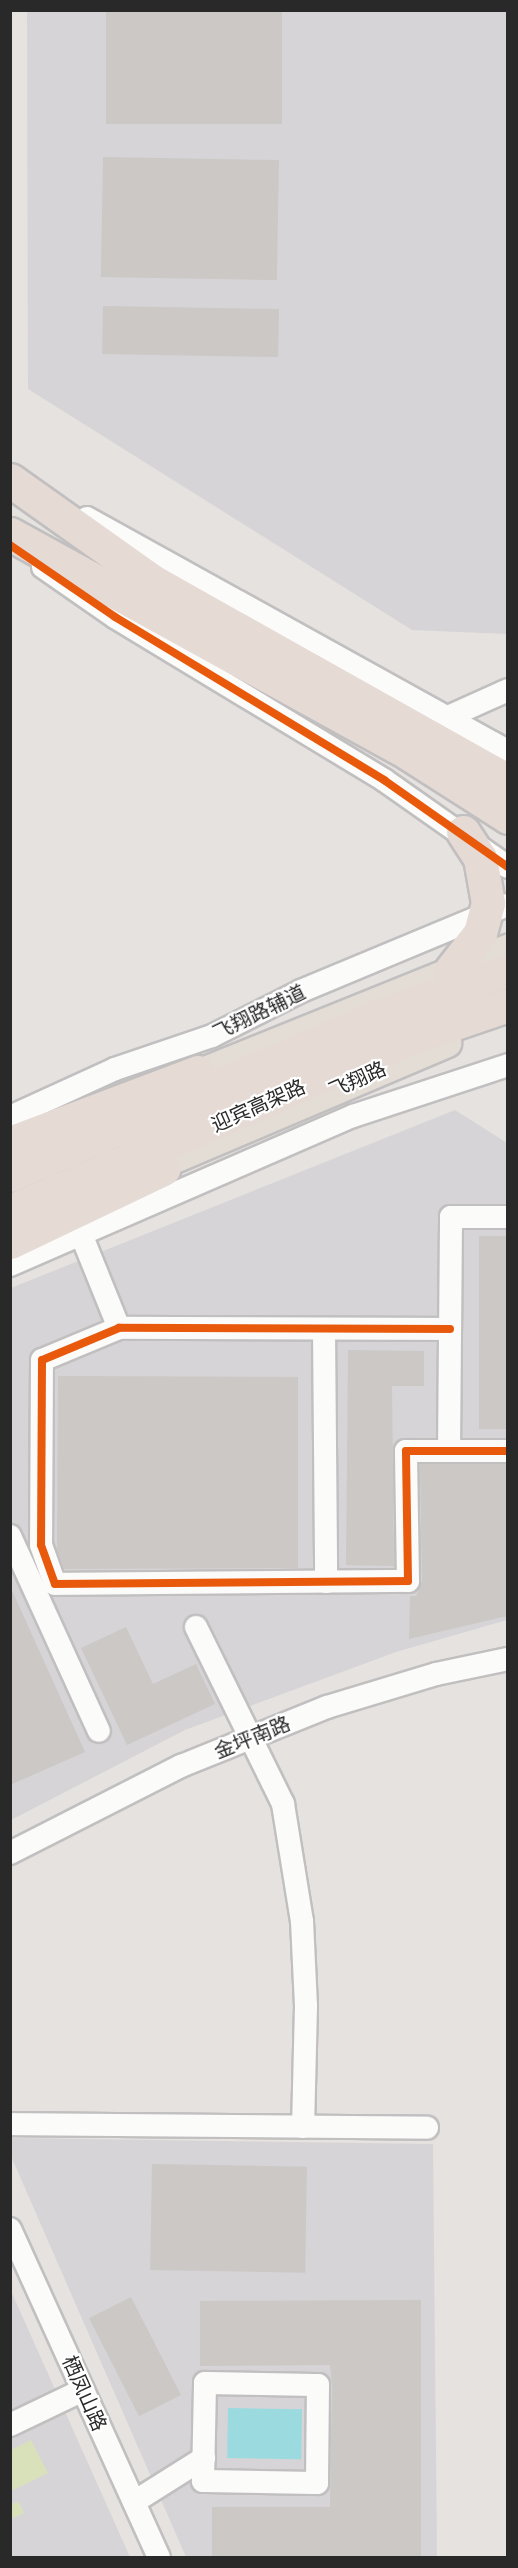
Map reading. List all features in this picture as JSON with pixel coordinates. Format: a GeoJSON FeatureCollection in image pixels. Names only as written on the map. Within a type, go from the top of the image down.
{"type":"FeatureCollection","features":[{"type":"Feature","properties":{"kind":"highway"},"geometry":{"type":"LineString","coordinates":[[10,480],[148,592],[507,817]]}},
{"type":"Feature","properties":{"kind":"highway"},"geometry":{"type":"LineString","coordinates":[[10,534],[148,592],[507,781]]}},
{"type":"Feature","properties":{"kind":"highway"},"geometry":{"type":"LineString","coordinates":[[451,970],[472,947],[497,910],[485,873],[463,832]]}},
{"type":"Feature","properties":{"kind":"highway","name":"迎宾高架路"},"geometry":{"type":"LineString","coordinates":[[10,1175],[389,1012],[507,970]]}},
{"type":"Feature","properties":{"kind":"highway","name":"迎宾高架路"},"geometry":{"type":"LineString","coordinates":[[10,1211],[405,1040],[507,1005]]}},
{"type":"Feature","properties":{"kind":"highway"},"geometry":{"type":"LineString","coordinates":[[10,1143],[219,1064]]}},
{"type":"Feature","properties":{"kind":"highway"},"geometry":{"type":"LineString","coordinates":[[10,1242],[257,1124]]}},
{"type":"Feature","properties":{"kind":"main road"},"geometry":{"type":"LineString","coordinates":[[10,1154],[219,1064],[507,949]]}},
{"type":"Feature","properties":{"kind":"main road","name":"飞翔路"},"geometry":{"type":"LineString","coordinates":[[10,1229],[412,1055],[507,1022]]}},
{"type":"Feature","properties":{"kind":"street"},"geometry":{"type":"LineString","coordinates":[[10,474],[507,751]]}},
{"type":"Feature","properties":{"kind":"street"},"geometry":{"type":"LineString","coordinates":[[10,545],[114,617],[384,780],[463,832],[507,867]]}},
{"type":"Feature","properties":{"kind":"street"},"geometry":{"type":"LineString","coordinates":[[448,717],[507,690]]}},
{"type":"Feature","properties":{"kind":"street","name":"飞翔路辅道"},"geometry":{"type":"LineString","coordinates":[[10,1117],[115,1069],[212,1036],[301,991],[497,910]]}},
{"type":"Feature","properties":{"kind":"street"},"geometry":{"type":"LineString","coordinates":[[10,1265],[353,1116],[503,1074]]}},
{"type":"Feature","properties":{"kind":"street"},"geometry":{"type":"LineString","coordinates":[[449,1451],[451,1217],[507,1217]]}},
{"type":"Feature","properties":{"kind":"street"},"geometry":{"type":"LineString","coordinates":[[81,1234],[119,1328]]}},
{"type":"Feature","properties":{"kind":"street"},"geometry":{"type":"LineString","coordinates":[[450,1329],[119,1328],[42,1360],[41,1545],[55,1584],[408,1581],[406,1451],[507,1451]]}},
{"type":"Feature","properties":{"kind":"street"},"geometry":{"type":"LineString","coordinates":[[324,1329],[326,1582]]}},
{"type":"Feature","properties":{"kind":"street"},"geometry":{"type":"LineString","coordinates":[[10,1536],[99,1731]]}},
{"type":"Feature","properties":{"kind":"street"},"geometry":{"type":"LineString","coordinates":[[196,1627],[283,1804],[302,1921],[306,2006],[303,2127]]}},
{"type":"Feature","properties":{"kind":"street","name":"金坪南路"},"geometry":{"type":"LineString","coordinates":[[10,1853],[181,1766],[327,1707],[436,1674],[507,1659]]}},
{"type":"Feature","properties":{"kind":"street"},"geometry":{"type":"LineString","coordinates":[[10,2124],[427,2128]]}},
{"type":"Feature","properties":{"kind":"street","name":"栖凤山路"},"geometry":{"type":"LineString","coordinates":[[10,2229],[159,2558]]}},
{"type":"Feature","properties":{"kind":"street"},"geometry":{"type":"LineString","coordinates":[[205,2383],[318,2385],[317,2483],[203,2481],[204,2458],[205,2383]]}},
{"type":"Feature","properties":{"kind":"street"},"geometry":{"type":"LineString","coordinates":[[11,2422],[83,2390]]}},
{"type":"Feature","properties":{"kind":"street"},"geometry":{"type":"LineString","coordinates":[[134,2502],[204,2458]]}},
{"type":"Feature","properties":{"kind":"shaded area"},"geometry":{"type":"Polygon","coordinates":[[[27,11],[507,11],[507,634],[412,630],[28,389],[27,11]]]}},
{"type":"Feature","properties":{"kind":"shaded area"},"geometry":{"type":"Polygon","coordinates":[[[455,1110],[507,1143],[507,1620],[396,1652],[185,1730],[11,1820],[11,1288],[455,1110]]]}},
{"type":"Feature","properties":{"kind":"shaded area"},"geometry":{"type":"Polygon","coordinates":[[[10,2138],[433,2144],[437,2557],[186,2557],[11,2156],[10,2138]]]}},
{"type":"Feature","properties":{"kind":"shaded area"},"geometry":{"type":"Polygon","coordinates":[[[11,2291],[130,2557],[11,2557],[11,2291]]]}},
{"type":"Feature","properties":{"kind":"green space"},"geometry":{"type":"Polygon","coordinates":[[[31,2440],[48,2473],[11,2491],[11,2450],[31,2440]]]}},
{"type":"Feature","properties":{"kind":"green space"},"geometry":{"type":"Polygon","coordinates":[[[18,2501],[24,2513],[11,2519],[11,2505],[18,2501]]]}},
{"type":"Feature","properties":{"kind":"water"},"geometry":{"type":"Polygon","coordinates":[[[228,2408],[302,2409],[301,2459],[227,2458],[228,2408]]]}},
{"type":"Feature","properties":{"kind":"building"},"geometry":{"type":"Polygon","coordinates":[[[106,10],[282,10],[282,124],[106,124],[106,10]]]}},
{"type":"Feature","properties":{"kind":"building"},"geometry":{"type":"Polygon","coordinates":[[[103,157],[279,160],[277,280],[101,277],[103,157]]]}},
{"type":"Feature","properties":{"kind":"building"},"geometry":{"type":"Polygon","coordinates":[[[103,306],[279,309],[278,357],[102,354],[103,306]]]}},
{"type":"Feature","properties":{"kind":"building"},"geometry":{"type":"Polygon","coordinates":[[[479,1236],[507,1236],[507,1429],[479,1429],[479,1236]]]}},
{"type":"Feature","properties":{"kind":"building"},"geometry":{"type":"Polygon","coordinates":[[[348,1350],[424,1351],[424,1386],[392,1386],[394,1566],[346,1565],[348,1350]]]}},
{"type":"Feature","properties":{"kind":"building"},"geometry":{"type":"Polygon","coordinates":[[[58,1376],[298,1377],[298,1568],[64,1569],[57,1550],[58,1376]]]}},
{"type":"Feature","properties":{"kind":"building"},"geometry":{"type":"Polygon","coordinates":[[[420,1464],[507,1464],[507,1616],[409,1639],[410,1596],[416,1596],[422,1581],[420,1464]]]}},
{"type":"Feature","properties":{"kind":"building"},"geometry":{"type":"Polygon","coordinates":[[[10,1586],[85,1752],[10,1785],[10,1586]]]}},
{"type":"Feature","properties":{"kind":"building"},"geometry":{"type":"Polygon","coordinates":[[[126,1627],[153,1684],[196,1664],[215,1704],[127,1745],[81,1648],[126,1627]]]}},
{"type":"Feature","properties":{"kind":"building"},"geometry":{"type":"Polygon","coordinates":[[[152,2164],[307,2167],[305,2273],[150,2270],[152,2164]]]}},
{"type":"Feature","properties":{"kind":"building"},"geometry":{"type":"Polygon","coordinates":[[[131,2297],[181,2395],[139,2416],[89,2318],[131,2297]]]}},
{"type":"Feature","properties":{"kind":"building"},"geometry":{"type":"Polygon","coordinates":[[[421,2300],[421,2558],[212,2558],[212,2507],[330,2507],[332,2385],[330,2365],[200,2366],[200,2301],[421,2300]]]}},
{"type":"Feature","properties":{"kind":"cycle path"},"geometry":{"type":"LineString","coordinates":[[10,545],[115,617],[384,780],[508,867]]}},
{"type":"Feature","properties":{"kind":"cycle path"},"geometry":{"type":"LineString","coordinates":[[450,1329],[119,1328],[42,1360],[41,1545],[55,1584],[408,1581],[406,1451],[508,1451]]}}]}
